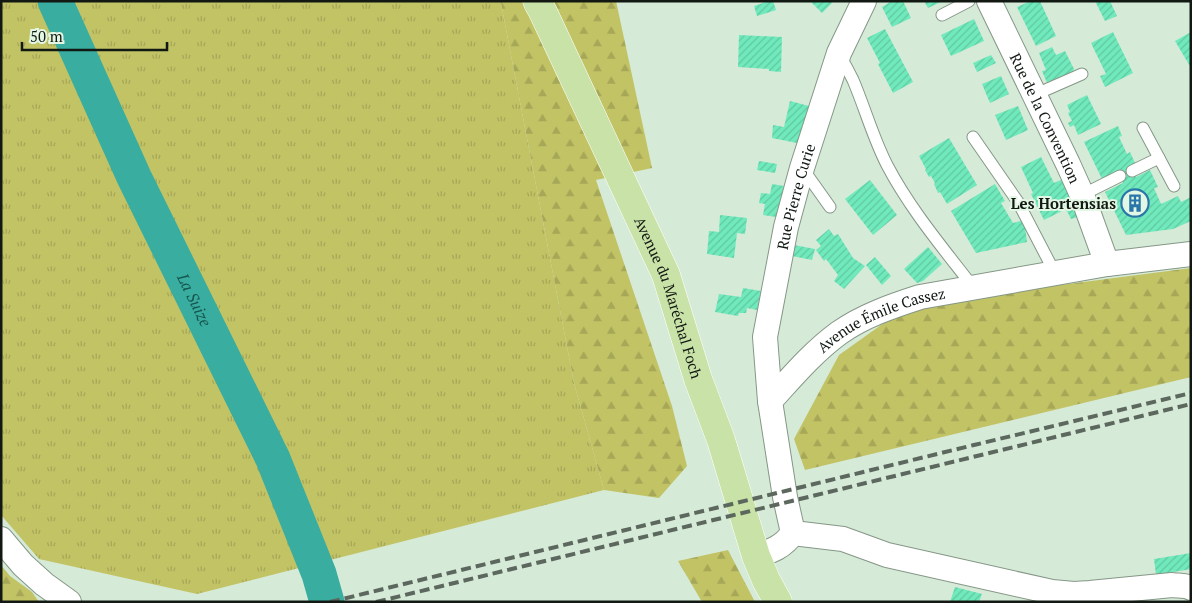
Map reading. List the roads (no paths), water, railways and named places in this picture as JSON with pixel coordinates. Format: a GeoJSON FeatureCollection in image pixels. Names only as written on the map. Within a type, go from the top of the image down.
{"type":"FeatureCollection","features":[{"type":"Feature","properties":{"kind":"main road","name":"Avenue du Maréchal Foch"},"geometry":{"type":"LineString","coordinates":[[537,1],[666,275],[698,379],[722,440],[756,556],[778,602]]}},
{"type":"Feature","properties":{"kind":"street","name":"Rue Pierre Curie"},"geometry":{"type":"LineString","coordinates":[[770,400],[765,337],[786,227],[802,168],[839,53],[864,1]]}},
{"type":"Feature","properties":{"kind":"street","name":"Rue de la Convention"},"geometry":{"type":"LineString","coordinates":[[984,1],[1034,95],[1082,195],[1107,264]]}},
{"type":"Feature","properties":{"kind":"street","name":"Avenue Émile Cassez"},"geometry":{"type":"LineString","coordinates":[[770,400],[813,355],[840,332],[868,316],[892,306],[920,297],[973,287],[1107,264],[1191,254]]}},
{"type":"Feature","properties":{"kind":"street"},"geometry":{"type":"LineString","coordinates":[[756,556],[776,549],[787,541],[793,533],[785,497],[770,400]]}},
{"type":"Feature","properties":{"kind":"street"},"geometry":{"type":"LineString","coordinates":[[793,533],[843,539],[887,555],[1052,592],[1074,594],[1172,586],[1191,588]]}},
{"type":"Feature","properties":{"kind":"street"},"geometry":{"type":"LineString","coordinates":[[1,539],[23,565],[39,580],[69,602]]}},
{"type":"Feature","properties":{"kind":"lane"},"geometry":{"type":"LineString","coordinates":[[942,15],[984,1]]}},
{"type":"Feature","properties":{"kind":"lane"},"geometry":{"type":"LineString","coordinates":[[839,53],[852,79],[887,165],[936,240],[973,287]]}},
{"type":"Feature","properties":{"kind":"lane"},"geometry":{"type":"LineString","coordinates":[[1034,95],[1082,74]]}},
{"type":"Feature","properties":{"kind":"lane"},"geometry":{"type":"LineString","coordinates":[[1143,128],[1174,186]]}},
{"type":"Feature","properties":{"kind":"lane"},"geometry":{"type":"LineString","coordinates":[[973,137],[1018,202],[1055,273]]}},
{"type":"Feature","properties":{"kind":"lane"},"geometry":{"type":"LineString","coordinates":[[1132,171],[1159,158]]}},
{"type":"Feature","properties":{"kind":"lane"},"geometry":{"type":"LineString","coordinates":[[802,168],[830,207]]}},
{"type":"Feature","properties":{"kind":"lane"},"geometry":{"type":"LineString","coordinates":[[1082,195],[1120,176]]}},
{"type":"Feature","properties":{"kind":"waterway","name":"La Suize"},"geometry":{"type":"LineString","coordinates":[[55,1],[134,177],[273,459],[319,574],[327,602]]}},
{"type":"Feature","properties":{"kind":"railway"},"geometry":{"type":"LineString","coordinates":[[330,602],[1191,393]]}},
{"type":"Feature","properties":{"kind":"railway"},"geometry":{"type":"LineString","coordinates":[[376,602],[1191,404]]}},
{"type":"Feature","properties":{"kind":"place","name":"Les Hortensias"},"geometry":{"type":"Point","coordinates":[1135,203]}}]}
